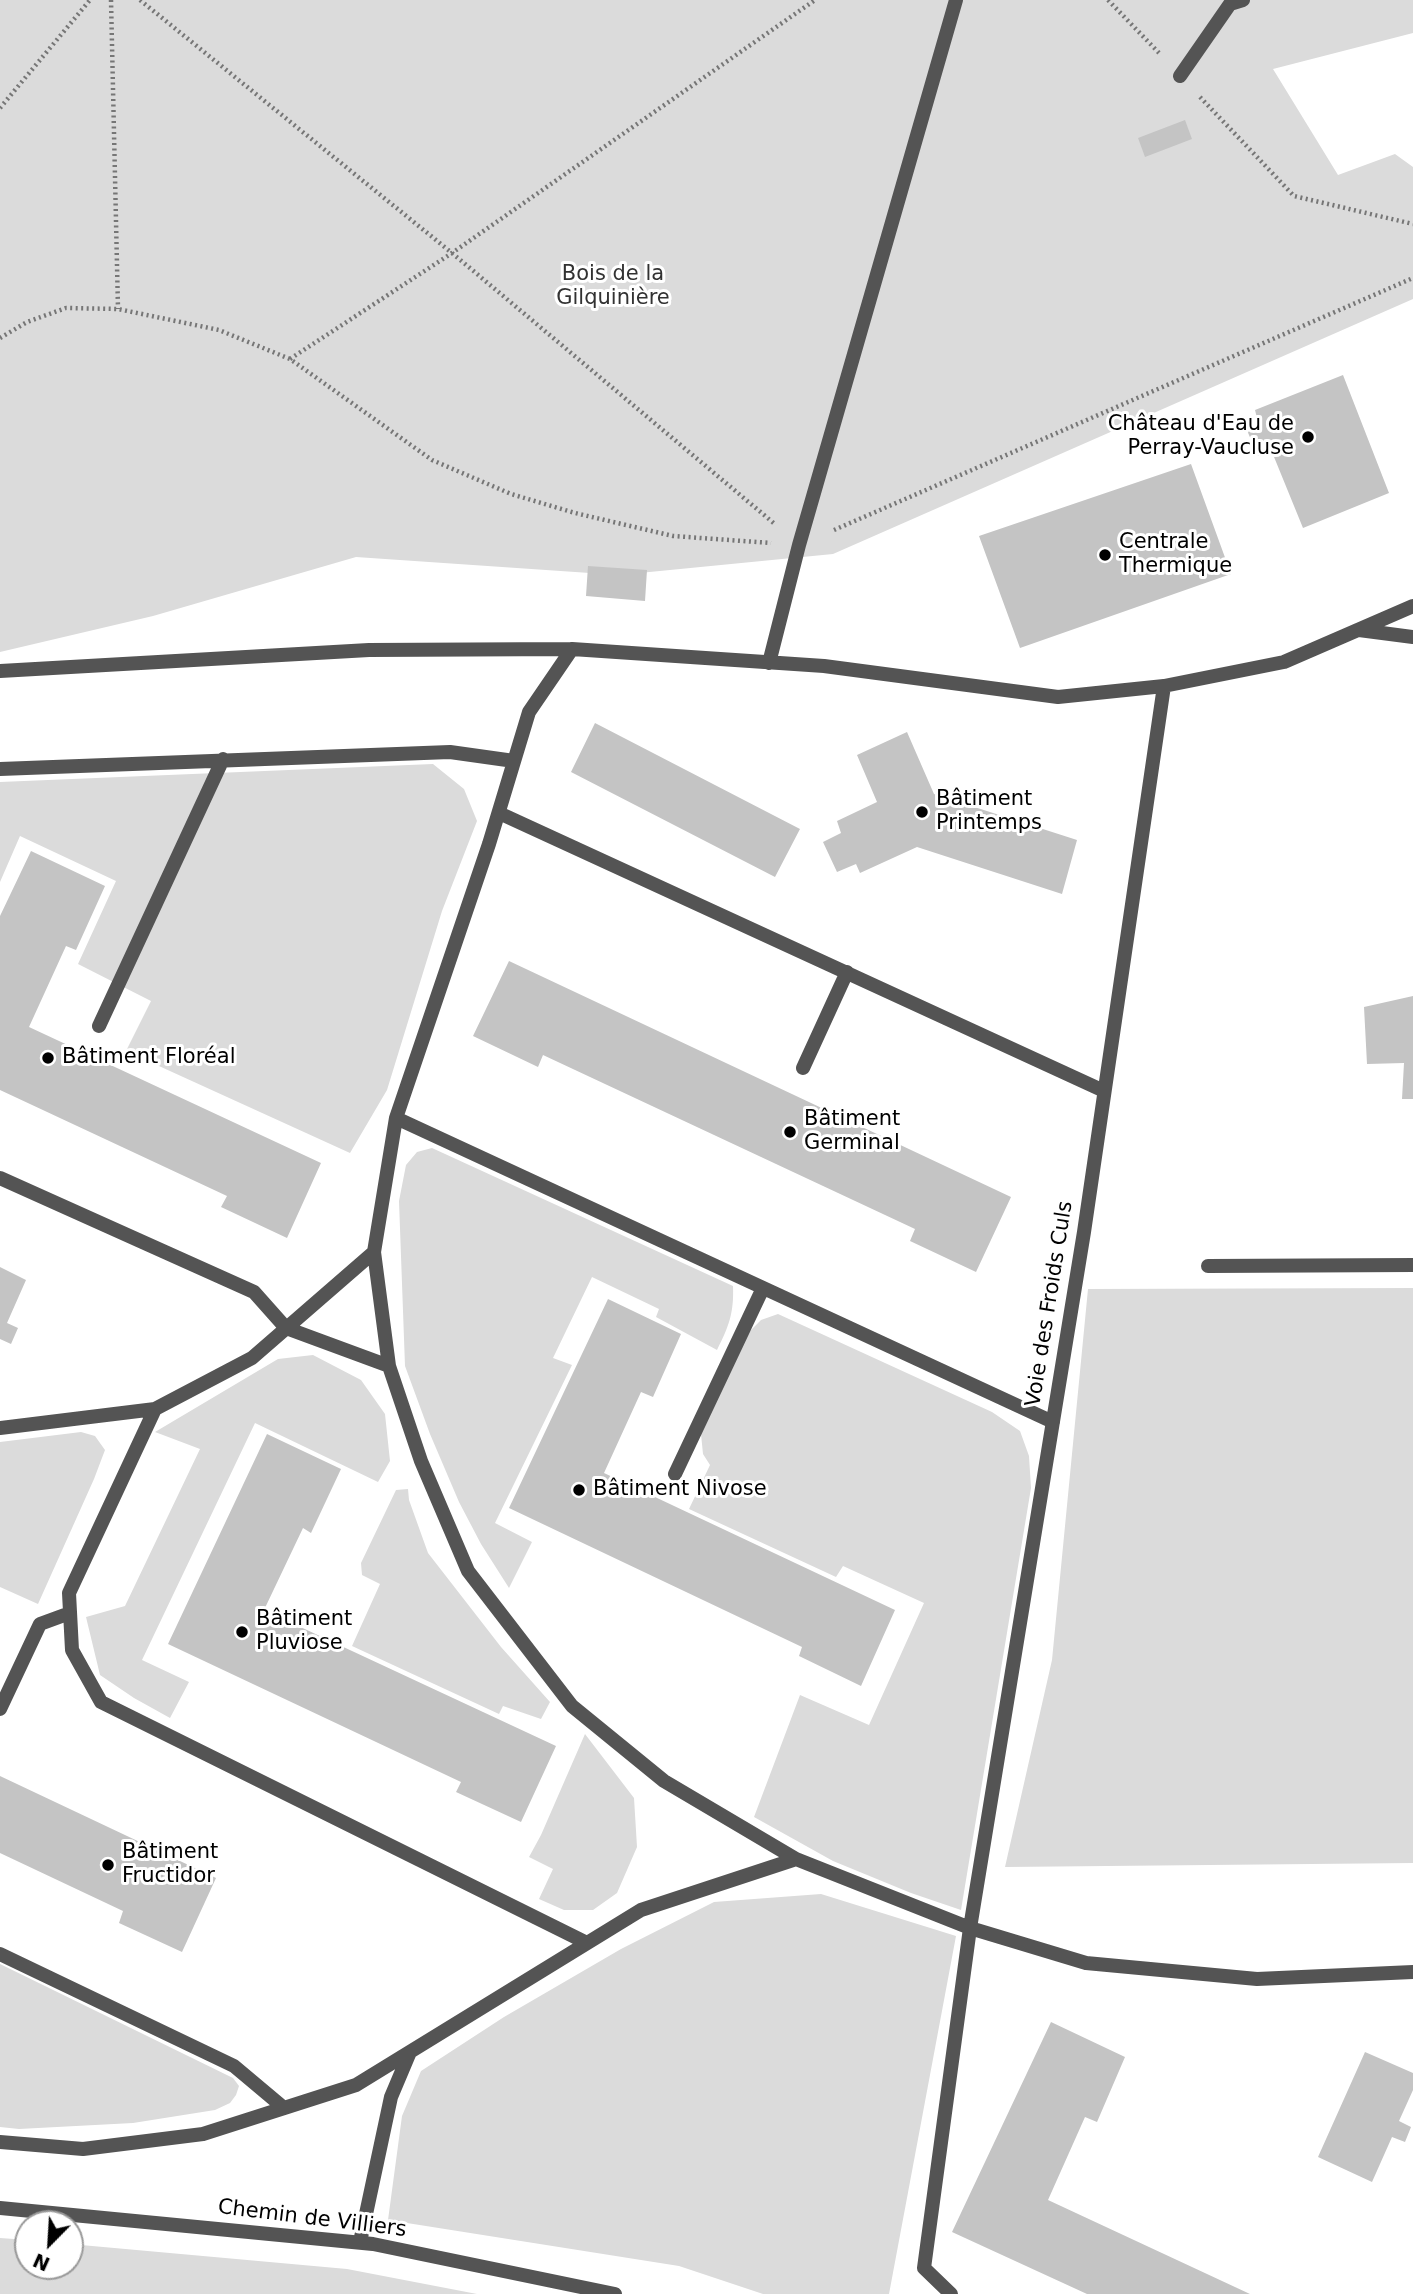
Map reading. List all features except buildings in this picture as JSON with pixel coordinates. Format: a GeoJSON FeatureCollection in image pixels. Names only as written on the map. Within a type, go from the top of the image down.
{"type":"FeatureCollection","features":[{"type":"Feature","properties":{"kind":"street"},"geometry":{"type":"LineString","coordinates":[[769,663],[799,545],[956,0]]}},
{"type":"Feature","properties":{"kind":"street"},"geometry":{"type":"LineString","coordinates":[[1180,76],[1230,4],[1243,0]]}},
{"type":"Feature","properties":{"kind":"street"},"geometry":{"type":"LineString","coordinates":[[0,671],[369,650],[572,649],[824,666],[1058,697],[1164,685],[1284,662],[1413,606]]}},
{"type":"Feature","properties":{"kind":"street"},"geometry":{"type":"LineString","coordinates":[[1358,630],[1413,636]]}},
{"type":"Feature","properties":{"kind":"street"},"geometry":{"type":"LineString","coordinates":[[572,649],[529,712],[499,813],[396,1118],[374,1252],[389,1366],[421,1461],[468,1571],[572,1706],[664,1781],[796,1859],[971,1928],[1086,1963],[1257,1979],[1413,1972]]}},
{"type":"Feature","properties":{"kind":"street","name":"Voie des Froids Culs"},"geometry":{"type":"LineString","coordinates":[[951,2294],[924,2268],[971,1928],[1053,1422],[1164,685]]}},
{"type":"Feature","properties":{"kind":"street"},"geometry":{"type":"LineString","coordinates":[[0,769],[450,752],[514,761]]}},
{"type":"Feature","properties":{"kind":"street"},"geometry":{"type":"LineString","coordinates":[[99,1026],[223,759]]}},
{"type":"Feature","properties":{"kind":"street"},"geometry":{"type":"LineString","coordinates":[[499,813],[1104,1091]]}},
{"type":"Feature","properties":{"kind":"street"},"geometry":{"type":"LineString","coordinates":[[803,1068],[847,972]]}},
{"type":"Feature","properties":{"kind":"street"},"geometry":{"type":"LineString","coordinates":[[396,1118],[1053,1422]]}},
{"type":"Feature","properties":{"kind":"street"},"geometry":{"type":"LineString","coordinates":[[0,1178],[254,1292],[286,1328],[389,1366]]}},
{"type":"Feature","properties":{"kind":"street"},"geometry":{"type":"LineString","coordinates":[[0,1428],[155,1409],[252,1359],[374,1252]]}},
{"type":"Feature","properties":{"kind":"street"},"geometry":{"type":"LineString","coordinates":[[1208,1266],[1413,1265]]}},
{"type":"Feature","properties":{"kind":"street"},"geometry":{"type":"LineString","coordinates":[[675,1474],[763,1288]]}},
{"type":"Feature","properties":{"kind":"street"},"geometry":{"type":"LineString","coordinates":[[155,1409],[69,1593],[72,1650],[101,1702],[587,1943]]}},
{"type":"Feature","properties":{"kind":"street"},"geometry":{"type":"LineString","coordinates":[[0,1709],[40,1624],[70,1614]]}},
{"type":"Feature","properties":{"kind":"street"},"geometry":{"type":"LineString","coordinates":[[0,2142],[83,2149],[202,2134],[356,2085],[641,1910],[796,1859]]}},
{"type":"Feature","properties":{"kind":"street"},"geometry":{"type":"LineString","coordinates":[[0,1954],[234,2066],[284,2108]]}},
{"type":"Feature","properties":{"kind":"street"},"geometry":{"type":"LineString","coordinates":[[359,2242],[391,2097],[410,2051]]}},
{"type":"Feature","properties":{"kind":"street","name":"Chemin de Villiers"},"geometry":{"type":"LineString","coordinates":[[0,2208],[359,2242],[615,2294]]}},
{"type":"Feature","properties":{"kind":"path"},"geometry":{"type":"LineString","coordinates":[[0,108],[90,0]]}},
{"type":"Feature","properties":{"kind":"path"},"geometry":{"type":"LineString","coordinates":[[111,0],[118,309]]}},
{"type":"Feature","properties":{"kind":"path"},"geometry":{"type":"LineString","coordinates":[[140,0],[452,253],[799,545]]}},
{"type":"Feature","properties":{"kind":"path"},"geometry":{"type":"LineString","coordinates":[[290,359],[452,253],[815,0]]}},
{"type":"Feature","properties":{"kind":"path"},"geometry":{"type":"LineString","coordinates":[[1108,0],[1294,196],[1413,224]]}},
{"type":"Feature","properties":{"kind":"path"},"geometry":{"type":"LineString","coordinates":[[0,338],[27,321],[66,308],[118,309],[219,330],[290,359],[432,460],[511,495],[673,536],[799,545],[1413,278]]}},
{"type":"Feature","properties":{"kind":"green space","name":"Bois de la Gilquinière"},"geometry":{"type":"Polygon","coordinates":[[[0,0],[1413,0],[1413,33],[1273,69],[1338,175],[1395,154],[1413,167],[1413,299],[833,554],[619,575],[356,557],[153,616],[0,652],[0,0]]]}},
{"type":"Feature","properties":{"kind":"green space"},"geometry":{"type":"Polygon","coordinates":[[[433,764],[464,789],[477,821],[442,911],[387,1090],[350,1153],[126,1051],[151,1001],[78,964],[116,881],[20,836],[0,882],[0,782],[433,764]]]}},
{"type":"Feature","properties":{"kind":"green space"},"geometry":{"type":"Polygon","coordinates":[[[432,1148],[733,1286],[730,1319],[717,1350],[656,1317],[659,1309],[592,1277],[553,1358],[572,1365],[495,1523],[532,1542],[509,1588],[459,1502],[405,1366],[399,1201],[406,1165],[417,1152],[432,1148]]]}},
{"type":"Feature","properties":{"kind":"green space"},"geometry":{"type":"Polygon","coordinates":[[[1413,1288],[1413,1863],[1005,1867],[1052,1660],[1088,1289],[1413,1288]]]}},
{"type":"Feature","properties":{"kind":"green space"},"geometry":{"type":"Polygon","coordinates":[[[778,1314],[992,1412],[1020,1431],[1029,1456],[1031,1488],[961,1910],[833,1861],[754,1817],[800,1695],[869,1725],[924,1603],[843,1566],[836,1577],[689,1509],[710,1465],[703,1454],[701,1434],[749,1332],[761,1320],[778,1314]]]}},
{"type":"Feature","properties":{"kind":"green space"},"geometry":{"type":"Polygon","coordinates":[[[313,1355],[361,1380],[385,1414],[390,1461],[378,1482],[255,1423],[142,1660],[189,1682],[170,1718],[100,1675],[86,1617],[125,1606],[200,1449],[155,1432],[278,1359],[313,1355]]]}},
{"type":"Feature","properties":{"kind":"green space"},"geometry":{"type":"Polygon","coordinates":[[[81,1432],[95,1436],[105,1450],[38,1604],[0,1587],[0,1442],[81,1432]]]}},
{"type":"Feature","properties":{"kind":"green space"},"geometry":{"type":"Polygon","coordinates":[[[408,1489],[409,1500],[428,1553],[501,1647],[550,1702],[541,1719],[503,1706],[499,1714],[352,1646],[380,1584],[362,1575],[361,1563],[396,1490],[408,1489]]]}},
{"type":"Feature","properties":{"kind":"green space"},"geometry":{"type":"Polygon","coordinates":[[[585,1734],[634,1798],[637,1847],[617,1893],[593,1910],[564,1910],[539,1899],[553,1869],[529,1857],[585,1734]]]}},
{"type":"Feature","properties":{"kind":"green space"},"geometry":{"type":"Polygon","coordinates":[[[821,1894],[956,1936],[889,2294],[763,2294],[679,2266],[388,2220],[402,2116],[421,2071],[504,2017],[621,1949],[714,1902],[821,1894]]]}},
{"type":"Feature","properties":{"kind":"green space"},"geometry":{"type":"Polygon","coordinates":[[[0,1964],[233,2078],[239,2086],[236,2095],[230,2103],[215,2110],[133,2123],[19,2129],[0,2127],[0,1964]]]}},
{"type":"Feature","properties":{"kind":"green space"},"geometry":{"type":"Polygon","coordinates":[[[0,2238],[14,2239],[14,2280],[84,2280],[84,2245],[347,2269],[477,2294],[0,2294],[0,2238]]]}},
{"type":"Feature","properties":{"kind":"place","name":"Château d'Eau de Perray-Vaucluse"},"geometry":{"type":"Point","coordinates":[1308,437]}},
{"type":"Feature","properties":{"kind":"place","name":"Centrale Thermique"},"geometry":{"type":"Point","coordinates":[1105,555]}},
{"type":"Feature","properties":{"kind":"place","name":"Bâtiment Printemps"},"geometry":{"type":"Point","coordinates":[922,812]}},
{"type":"Feature","properties":{"kind":"place","name":"Bâtiment Floréal"},"geometry":{"type":"Point","coordinates":[48,1058]}},
{"type":"Feature","properties":{"kind":"place","name":"Bâtiment Germinal"},"geometry":{"type":"Point","coordinates":[790,1132]}},
{"type":"Feature","properties":{"kind":"place","name":"Bâtiment Nivose"},"geometry":{"type":"Point","coordinates":[579,1490]}},
{"type":"Feature","properties":{"kind":"place","name":"Bâtiment Pluviose"},"geometry":{"type":"Point","coordinates":[242,1632]}},
{"type":"Feature","properties":{"kind":"place","name":"Bâtiment Fructidor"},"geometry":{"type":"Point","coordinates":[108,1865]}}]}
